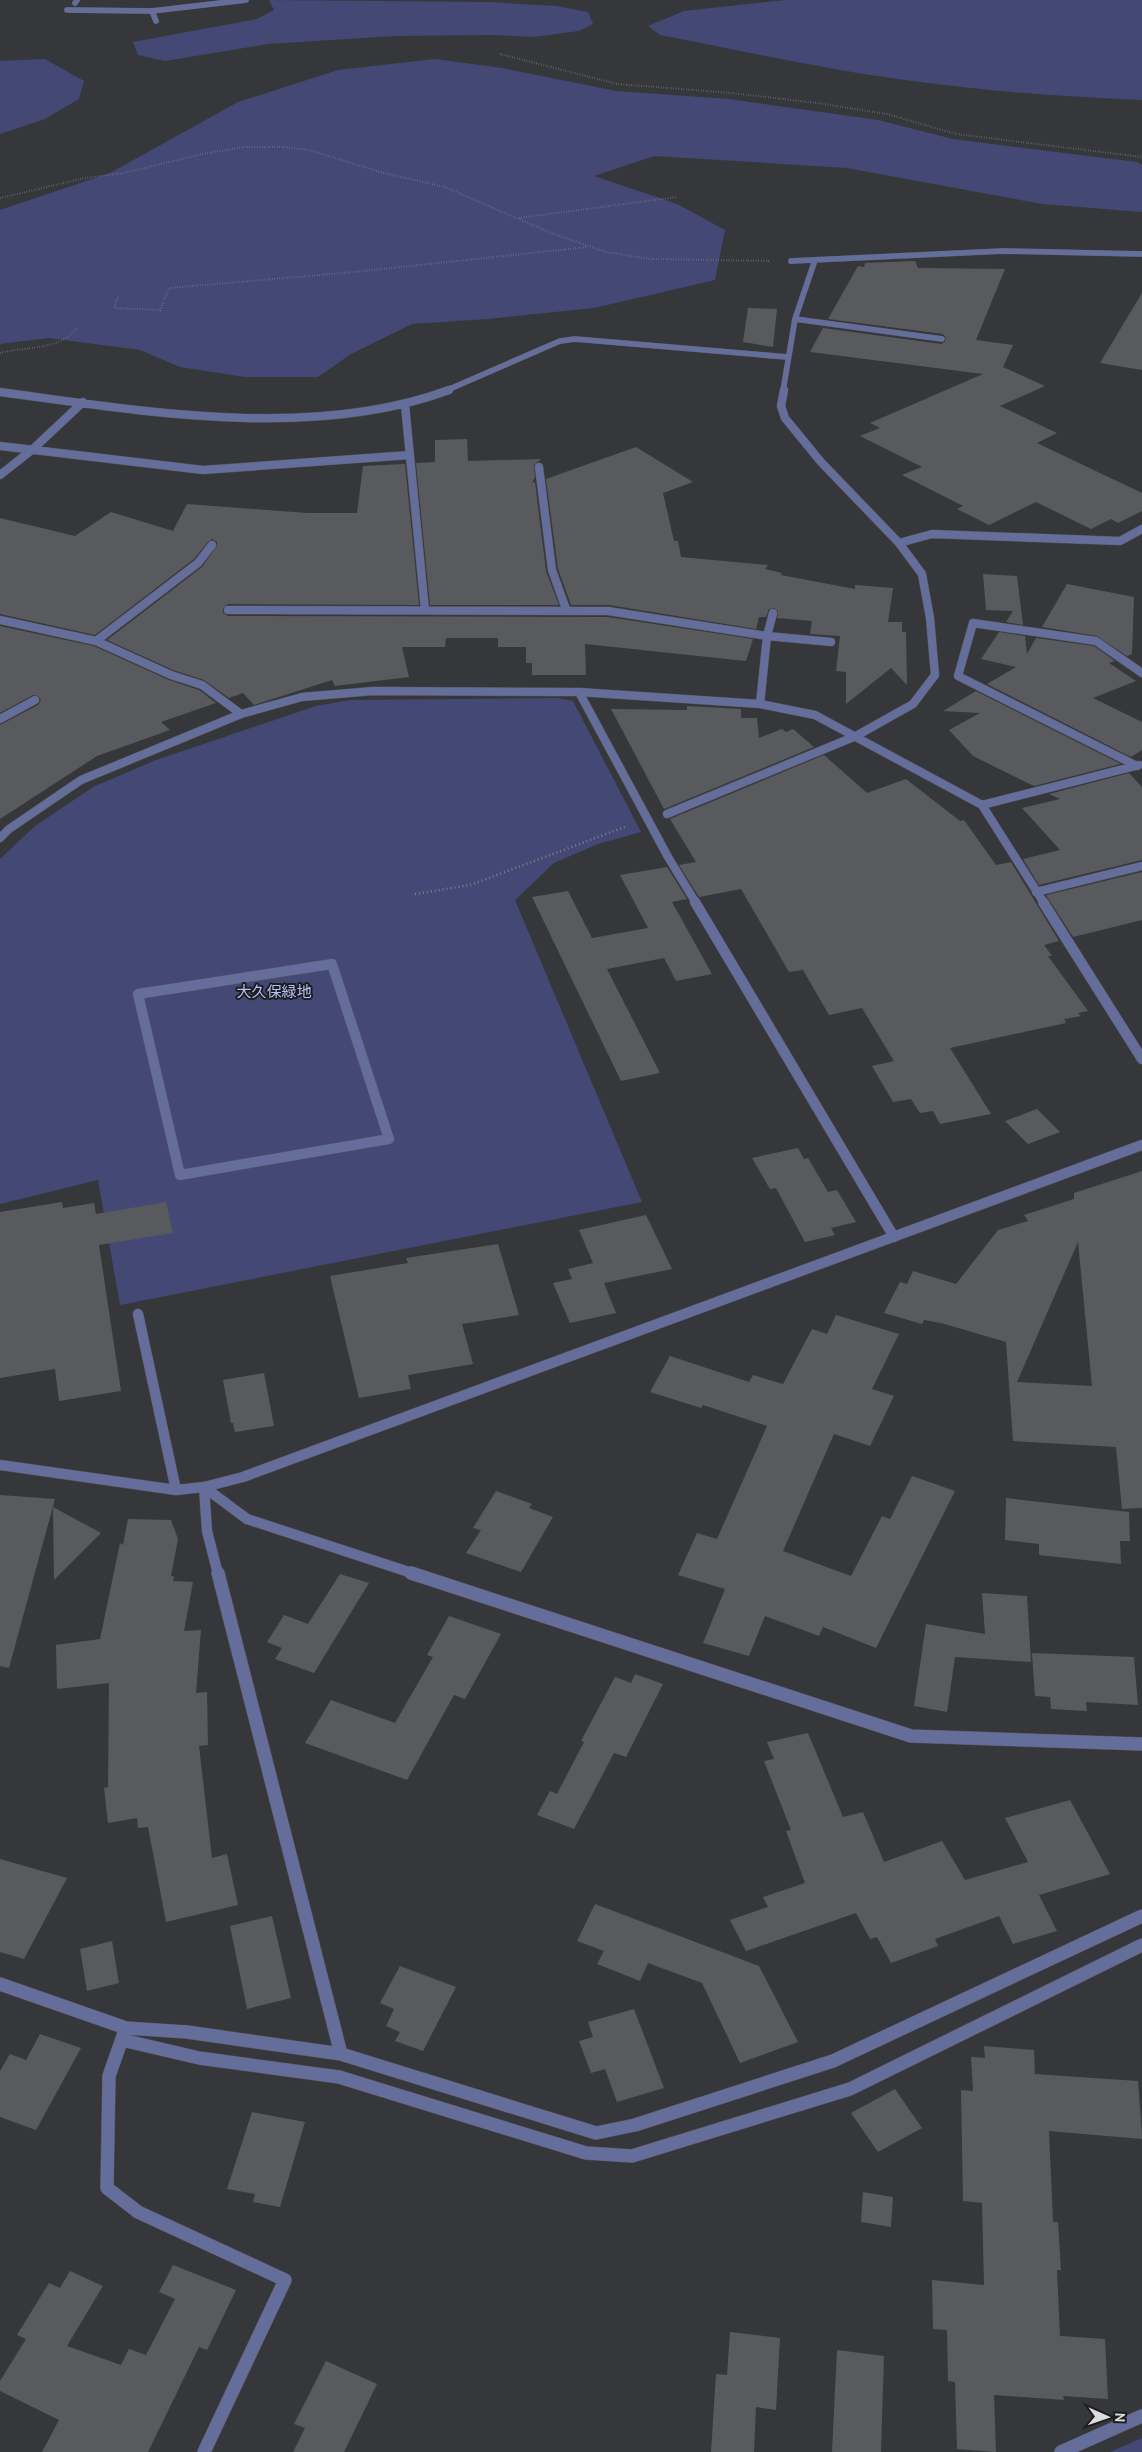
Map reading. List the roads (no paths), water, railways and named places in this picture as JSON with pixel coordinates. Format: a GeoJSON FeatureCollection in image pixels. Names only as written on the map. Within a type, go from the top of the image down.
{"type":"FeatureCollection","features":[{"type":"Feature","properties":{"kind":"street"},"geometry":{"type":"LineString","coordinates":[[67,10],[152,11],[246,0]]}},
{"type":"Feature","properties":{"kind":"street"},"geometry":{"type":"LineString","coordinates":[[152,11],[156,21]]}},
{"type":"Feature","properties":{"kind":"street"},"geometry":{"type":"LineString","coordinates":[[791,261],[1003,251],[1142,254]]}},
{"type":"Feature","properties":{"kind":"street"},"geometry":{"type":"LineString","coordinates":[[667,814],[856,736],[913,704],[935,674],[930,618],[922,574],[899,543],[822,462],[785,418],[781,406],[787,357],[795,319],[815,260]]}},
{"type":"Feature","properties":{"kind":"street"},"geometry":{"type":"LineString","coordinates":[[795,319],[942,339]]}},
{"type":"Feature","properties":{"kind":"street"},"geometry":{"type":"LineString","coordinates":[[0,392],[182,413],[297,418],[405,405],[464,385],[560,341],[575,339],[787,357]]}},
{"type":"Feature","properties":{"kind":"street"},"geometry":{"type":"LineString","coordinates":[[0,475],[33,449],[83,402]]}},
{"type":"Feature","properties":{"kind":"street"},"geometry":{"type":"LineString","coordinates":[[405,405],[425,610]]}},
{"type":"Feature","properties":{"kind":"street"},"geometry":{"type":"LineString","coordinates":[[0,446],[172,468],[203,470],[410,454]]}},
{"type":"Feature","properties":{"kind":"street"},"geometry":{"type":"LineString","coordinates":[[539,467],[552,570],[566,610]]}},
{"type":"Feature","properties":{"kind":"street"},"geometry":{"type":"LineString","coordinates":[[899,543],[932,534],[1120,541],[1142,529]]}},
{"type":"Feature","properties":{"kind":"street"},"geometry":{"type":"LineString","coordinates":[[96,641],[198,563],[212,545]]}},
{"type":"Feature","properties":{"kind":"street"},"geometry":{"type":"LineString","coordinates":[[228,610],[608,611],[767,636],[831,642]]}},
{"type":"Feature","properties":{"kind":"street"},"geometry":{"type":"LineString","coordinates":[[760,704],[767,636],[773,613]]}},
{"type":"Feature","properties":{"kind":"street"},"geometry":{"type":"LineString","coordinates":[[0,620],[96,641],[171,675],[202,685],[241,714]]}},
{"type":"Feature","properties":{"kind":"street"},"geometry":{"type":"LineString","coordinates":[[1139,765],[958,676],[972,623],[1096,641],[1142,673]]}},
{"type":"Feature","properties":{"kind":"street"},"geometry":{"type":"LineString","coordinates":[[0,838],[9,829],[81,780],[241,714],[302,697],[329,693],[373,691],[579,692],[760,704],[815,715],[982,805],[1142,1059]]}},
{"type":"Feature","properties":{"kind":"street"},"geometry":{"type":"LineString","coordinates":[[579,692],[672,866],[894,1237]]}},
{"type":"Feature","properties":{"kind":"street"},"geometry":{"type":"LineString","coordinates":[[0,719],[35,700]]}},
{"type":"Feature","properties":{"kind":"street"},"geometry":{"type":"LineString","coordinates":[[982,805],[1139,765]]}},
{"type":"Feature","properties":{"kind":"street"},"geometry":{"type":"LineString","coordinates":[[0,825],[9,829]]}},
{"type":"Feature","properties":{"kind":"street"},"geometry":{"type":"LineString","coordinates":[[1036,892],[1142,866]]}},
{"type":"Feature","properties":{"kind":"street"},"geometry":{"type":"LineString","coordinates":[[332,964],[389,1139],[180,1175],[138,994],[332,964]]}},
{"type":"Feature","properties":{"kind":"street"},"geometry":{"type":"LineString","coordinates":[[0,1465],[176,1490],[204,1487],[242,1477],[1142,1145]]}},
{"type":"Feature","properties":{"kind":"street"},"geometry":{"type":"LineString","coordinates":[[138,1314],[176,1490]]}},
{"type":"Feature","properties":{"kind":"street"},"geometry":{"type":"LineString","coordinates":[[204,1487],[247,1519],[911,1736],[1142,1744]]}},
{"type":"Feature","properties":{"kind":"street"},"geometry":{"type":"LineString","coordinates":[[204,1487],[207,1532],[341,2054]]}},
{"type":"Feature","properties":{"kind":"street"},"geometry":{"type":"LineString","coordinates":[[124,2034],[187,2032],[341,2054],[596,2133],[635,2125],[833,2061],[1142,1916]]}},
{"type":"Feature","properties":{"kind":"street"},"geometry":{"type":"LineString","coordinates":[[0,1984],[124,2034],[199,2058],[339,2077],[586,2153],[632,2156],[850,2089],[1142,1945]]}},
{"type":"Feature","properties":{"kind":"street"},"geometry":{"type":"LineString","coordinates":[[124,2034],[109,2076],[107,2188],[138,2212],[285,2280],[204,2452]]}},
{"type":"Feature","properties":{"kind":"street"},"geometry":{"type":"LineString","coordinates":[[1061,2452],[1142,2416]]}},
{"type":"Feature","properties":{"kind":"park label","name":"大久保緑地"},"geometry":{"type":"Point","coordinates":[274,992]}}]}
